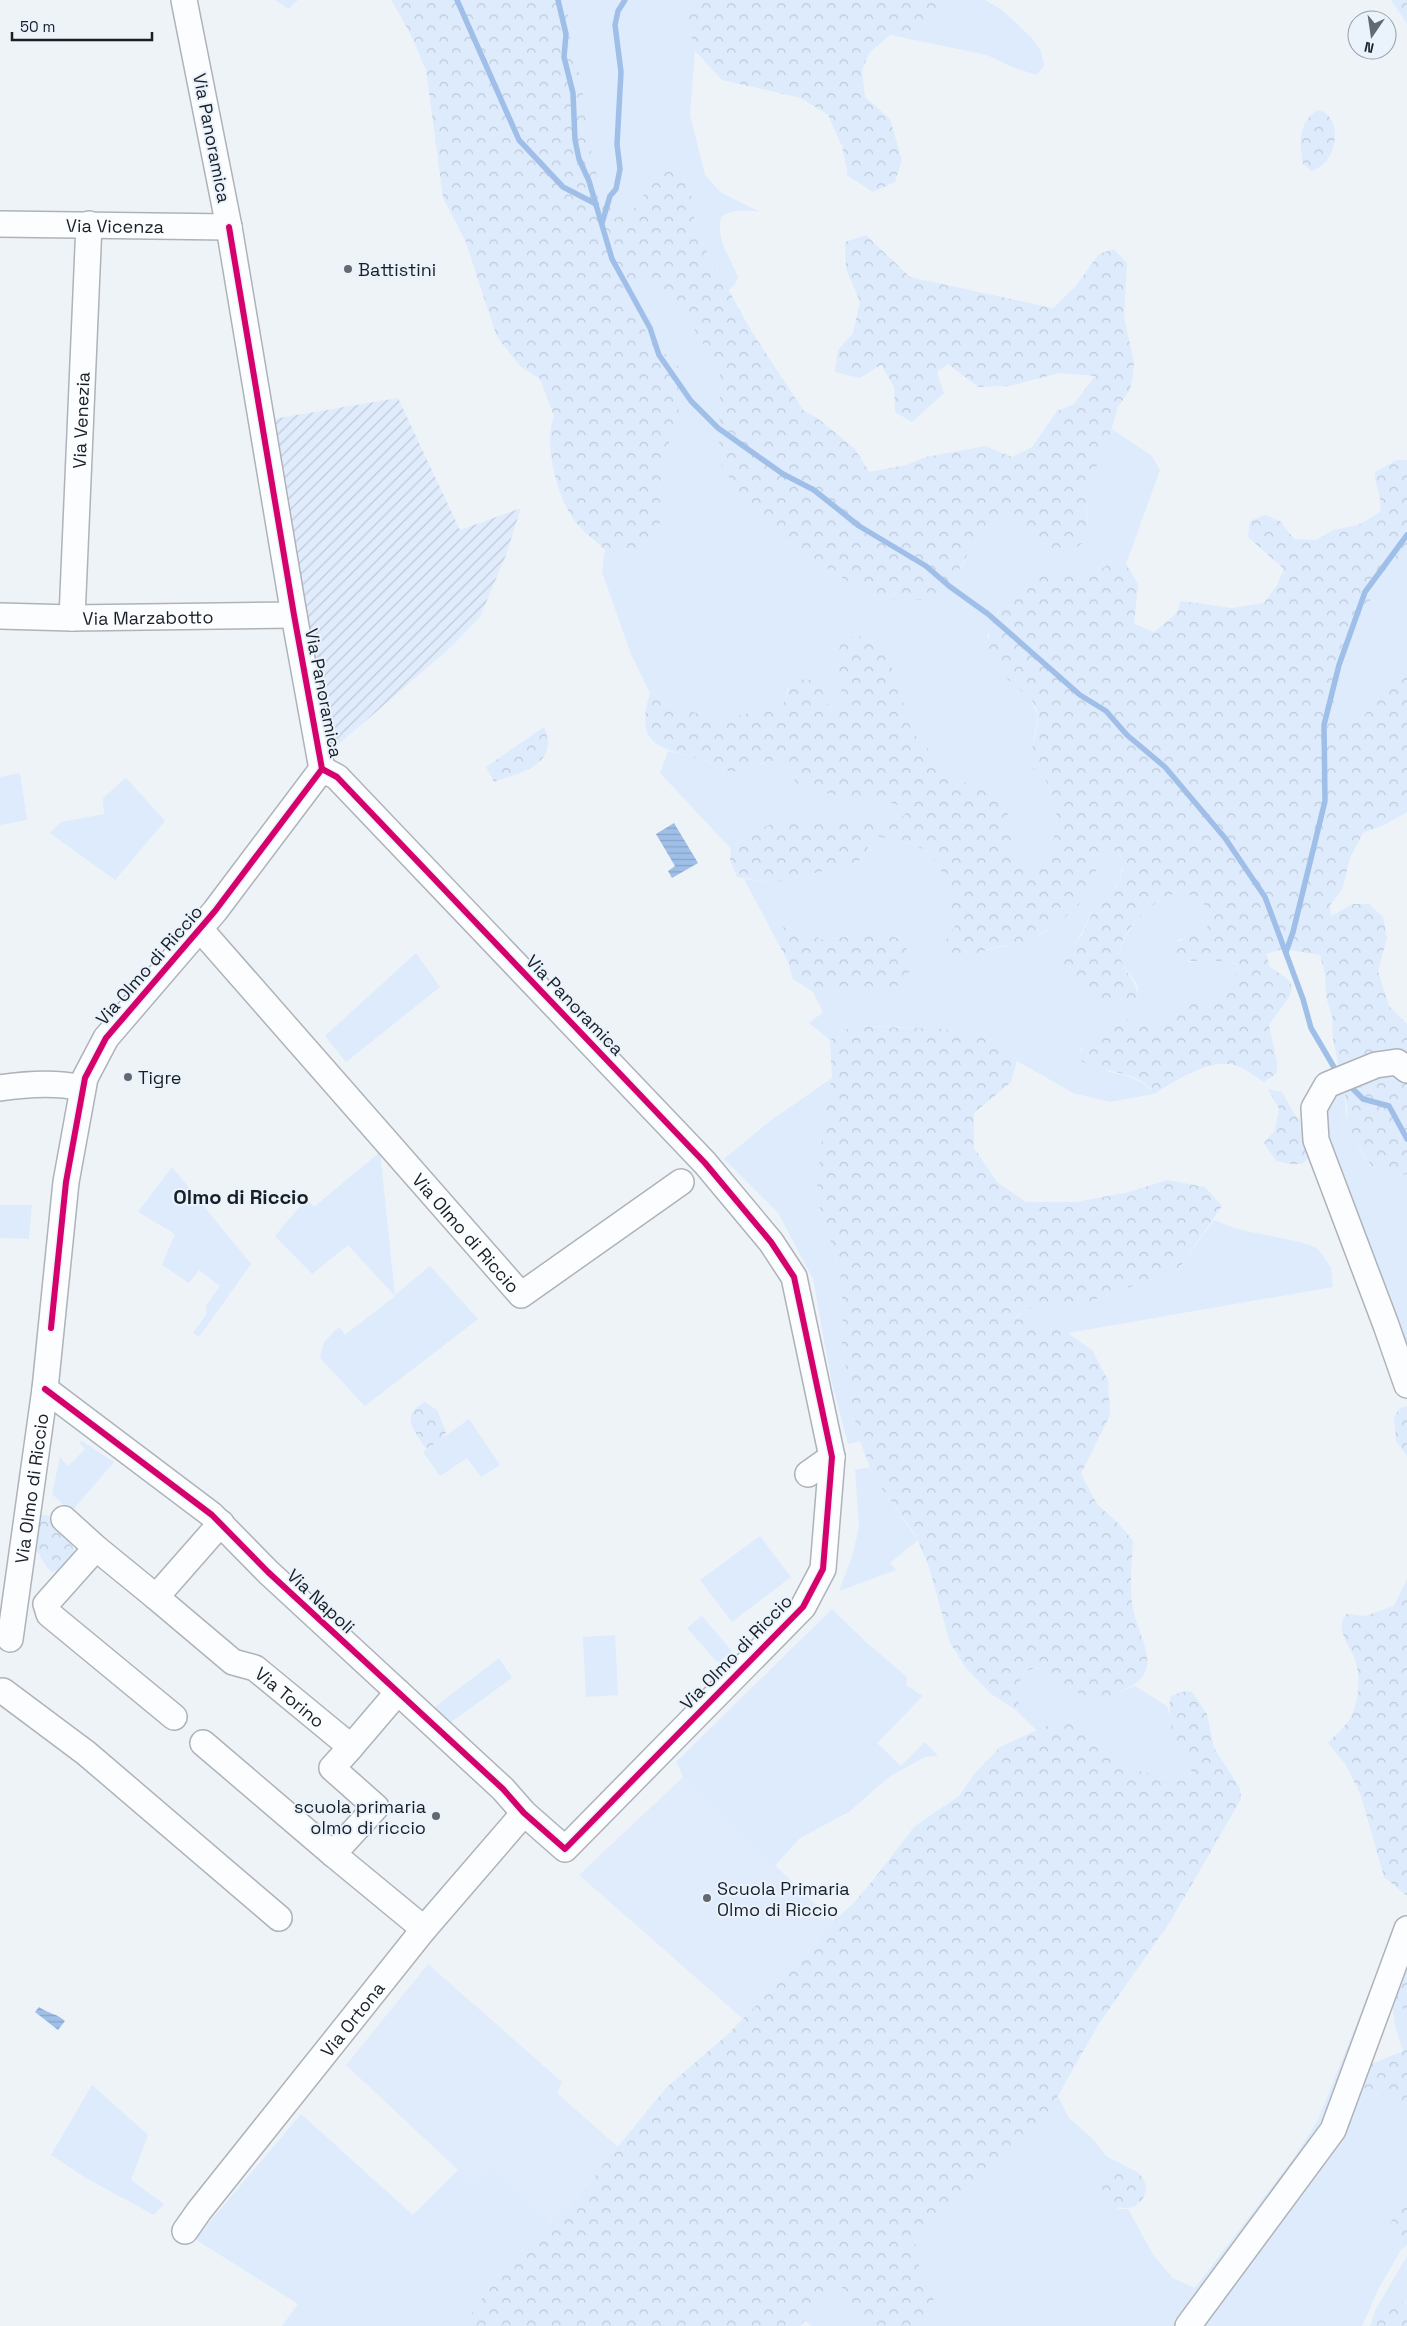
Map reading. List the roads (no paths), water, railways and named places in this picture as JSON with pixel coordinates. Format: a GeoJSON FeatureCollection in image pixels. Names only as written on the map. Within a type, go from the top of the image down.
{"type":"FeatureCollection","features":[{"type":"Feature","properties":{"kind":"street","name":"Via Panoramica"},"geometry":{"type":"LineString","coordinates":[[184,0],[229,228],[294,615],[322,769],[337,777],[705,1163]]}},
{"type":"Feature","properties":{"kind":"street","name":"Via Vicenza"},"geometry":{"type":"LineString","coordinates":[[0,224],[89,224],[229,228]]}},
{"type":"Feature","properties":{"kind":"street","name":"Via Venezia"},"geometry":{"type":"LineString","coordinates":[[72,618],[89,224]]}},
{"type":"Feature","properties":{"kind":"street","name":"Via Marzabotto"},"geometry":{"type":"LineString","coordinates":[[0,616],[72,618],[294,615]]}},
{"type":"Feature","properties":{"kind":"street","name":"Via Olmo di Riccio"},"geometry":{"type":"LineString","coordinates":[[10,1639],[45,1389],[66,1182],[84,1078],[106,1038],[200,929],[322,769]]}},
{"type":"Feature","properties":{"kind":"street","name":"Via Olmo di Riccio"},"geometry":{"type":"LineString","coordinates":[[200,929],[520,1295],[682,1182]]}},
{"type":"Feature","properties":{"kind":"street"},"geometry":{"type":"LineString","coordinates":[[1407,1070],[1397,1062],[1376,1065],[1327,1085],[1314,1108],[1316,1140],[1407,1385]]}},
{"type":"Feature","properties":{"kind":"street"},"geometry":{"type":"LineString","coordinates":[[0,1088],[24,1085],[67,1085],[82,1088]]}},
{"type":"Feature","properties":{"kind":"street","name":"Via Olmo di Riccio"},"geometry":{"type":"LineString","coordinates":[[565,1849],[802,1607],[822,1569],[832,1456],[794,1277],[771,1242],[705,1163]]}},
{"type":"Feature","properties":{"kind":"street","name":"Via Napoli"},"geometry":{"type":"LineString","coordinates":[[45,1389],[221,1523],[268,1572],[503,1789],[524,1812],[565,1849]]}},
{"type":"Feature","properties":{"kind":"street"},"geometry":{"type":"LineString","coordinates":[[808,1474],[832,1456]]}},
{"type":"Feature","properties":{"kind":"street","name":"Via Torino"},"geometry":{"type":"LineString","coordinates":[[64,1519],[233,1662],[255,1668],[350,1746]]}},
{"type":"Feature","properties":{"kind":"street"},"geometry":{"type":"LineString","coordinates":[[156,1597],[221,1523]]}},
{"type":"Feature","properties":{"kind":"street"},"geometry":{"type":"LineString","coordinates":[[96,1548],[46,1604],[49,1614],[174,1717]]}},
{"type":"Feature","properties":{"kind":"street"},"geometry":{"type":"LineString","coordinates":[[3,1691],[86,1754],[279,1918]]}},
{"type":"Feature","properties":{"kind":"street"},"geometry":{"type":"LineString","coordinates":[[333,1854],[376,1807],[332,1768],[398,1692]]}},
{"type":"Feature","properties":{"kind":"street"},"geometry":{"type":"LineString","coordinates":[[203,1743],[333,1854],[424,1928]]}},
{"type":"Feature","properties":{"kind":"street","name":"Via Ortona"},"geometry":{"type":"LineString","coordinates":[[185,2231],[198,2211],[424,1928],[524,1812]]}},
{"type":"Feature","properties":{"kind":"street"},"geometry":{"type":"LineString","coordinates":[[1188,2326],[1333,2130],[1407,1929]]}},
{"type":"Feature","properties":{"kind":"water"},"geometry":{"type":"Polygon","coordinates":[[[674,823],[698,863],[672,878],[668,871],[675,866],[656,834],[674,823]]]}},
{"type":"Feature","properties":{"kind":"water"},"geometry":{"type":"Polygon","coordinates":[[[39,2007],[65,2021],[58,2030],[35,2012],[39,2007]]]}},
{"type":"Feature","properties":{"kind":"waterway"},"geometry":{"type":"LineString","coordinates":[[457,0],[519,140],[563,187],[596,204]]}},
{"type":"Feature","properties":{"kind":"waterway"},"geometry":{"type":"LineString","coordinates":[[558,0],[566,34],[564,57],[573,93],[575,140],[579,159],[589,181],[612,259],[650,328],[659,355],[691,401],[718,428],[783,474],[814,490],[859,526],[926,566],[949,586],[988,614],[1080,695],[1106,711],[1127,735],[1165,767],[1225,838],[1265,897],[1303,999],[1311,1028],[1338,1074]]}},
{"type":"Feature","properties":{"kind":"waterway"},"geometry":{"type":"LineString","coordinates":[[602,223],[610,196],[616,189],[620,169],[617,144],[621,72],[615,25],[618,11],[625,0]]}},
{"type":"Feature","properties":{"kind":"waterway"},"geometry":{"type":"LineString","coordinates":[[1286,952],[1293,932],[1325,801],[1324,725],[1339,665],[1365,592],[1407,535]]}},
{"type":"Feature","properties":{"kind":"waterway"},"geometry":{"type":"LineString","coordinates":[[1348,1084],[1363,1099],[1389,1106],[1407,1139]]}},
{"type":"Feature","properties":{"kind":"place","name":"Battistini"},"geometry":{"type":"Point","coordinates":[348,269]}},
{"type":"Feature","properties":{"kind":"place","name":"Tigre"},"geometry":{"type":"Point","coordinates":[128,1077]}},
{"type":"Feature","properties":{"kind":"place","name":"scuola primaria olmo di riccio"},"geometry":{"type":"Point","coordinates":[436,1816]}},
{"type":"Feature","properties":{"kind":"place","name":"Scuola Primaria Olmo di Riccio"},"geometry":{"type":"Point","coordinates":[707,1898]}},
{"type":"Feature","properties":{"kind":"district","name":"Olmo di Riccio"},"geometry":{"type":"Point","coordinates":[241,1197]}}]}
